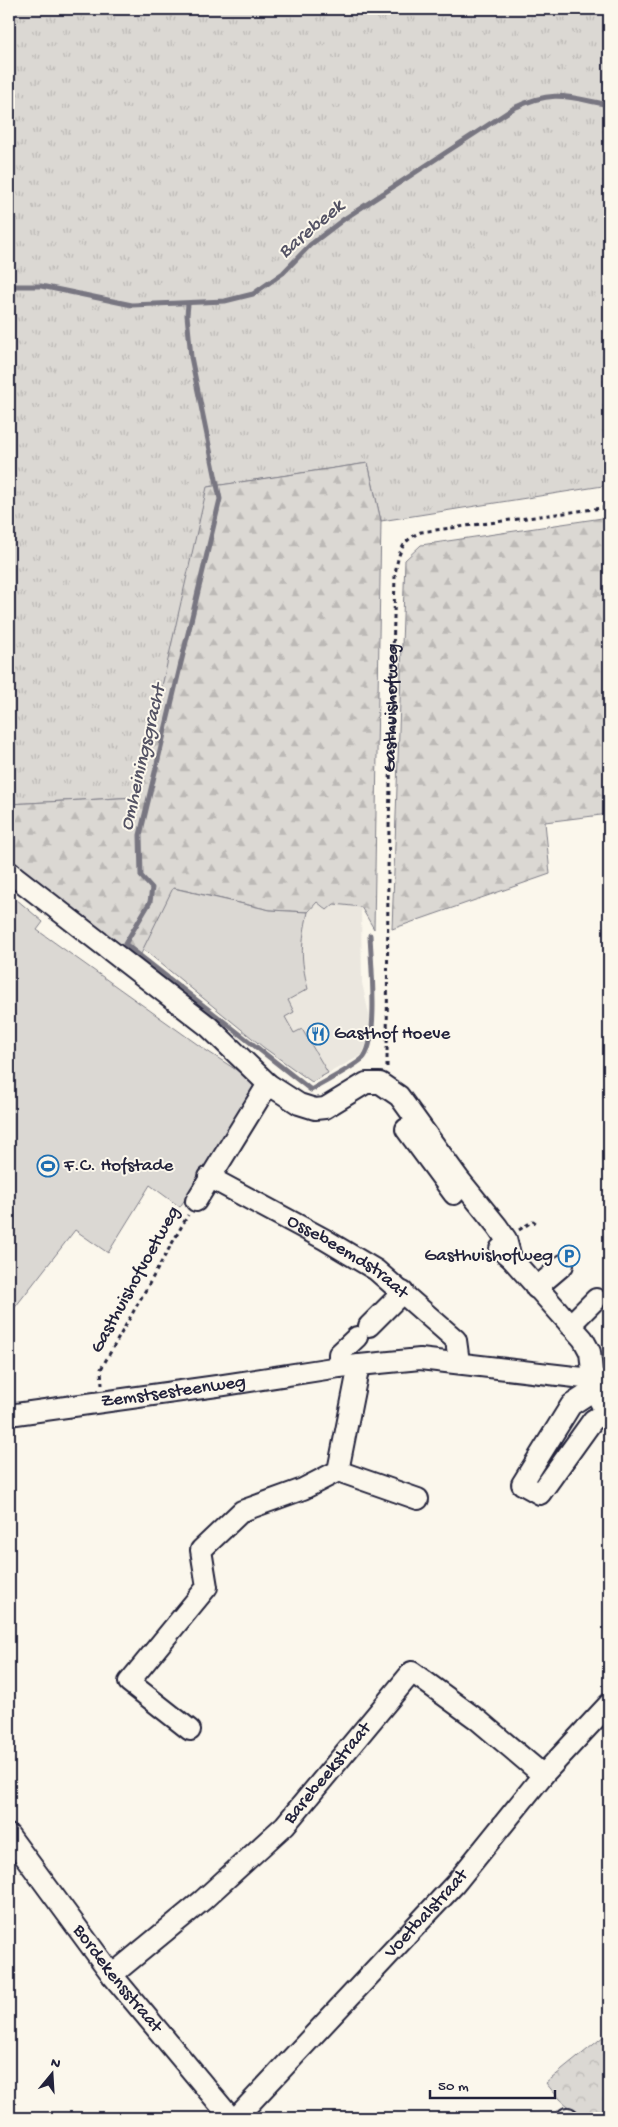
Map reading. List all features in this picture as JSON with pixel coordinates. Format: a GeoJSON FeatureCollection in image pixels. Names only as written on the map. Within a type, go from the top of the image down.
{"type":"FeatureCollection","features":[{"type":"Feature","properties":{"kind":"street"},"geometry":{"type":"LineString","coordinates":[[9,872],[209,1027],[268,1084],[299,1104],[315,1110],[325,1108],[366,1084],[380,1083],[386,1100],[404,1114],[438,1162],[476,1210],[496,1246],[511,1258],[583,1339],[590,1352],[608,1415],[593,1420],[540,1494],[522,1484],[571,1405],[598,1384]]}},
{"type":"Feature","properties":{"kind":"street"},"geometry":{"type":"LineString","coordinates":[[196,1201],[209,1177],[268,1084]]}},
{"type":"Feature","properties":{"kind":"street","name":"Ossebeemdstraat"},"geometry":{"type":"LineString","coordinates":[[209,1177],[324,1239],[376,1270],[456,1340],[459,1362]]}},
{"type":"Feature","properties":{"kind":"street"},"geometry":{"type":"LineString","coordinates":[[536,1288],[563,1265]]}},
{"type":"Feature","properties":{"kind":"street"},"geometry":{"type":"LineString","coordinates":[[338,1471],[349,1366],[339,1354],[403,1292]]}},
{"type":"Feature","properties":{"kind":"street"},"geometry":{"type":"LineString","coordinates":[[570,1325],[596,1299]]}},
{"type":"Feature","properties":{"kind":"street","name":"Zemstsesteenweg"},"geometry":{"type":"LineString","coordinates":[[9,1415],[349,1366],[420,1359],[459,1362],[598,1384]]}},
{"type":"Feature","properties":{"kind":"street"},"geometry":{"type":"LineString","coordinates":[[190,1730],[128,1682],[207,1587],[201,1550],[242,1511],[303,1489],[338,1471],[418,1499]]}},
{"type":"Feature","properties":{"kind":"street","name":"Barebeekstraat"},"geometry":{"type":"LineString","coordinates":[[112,1975],[203,1900],[285,1825],[412,1672],[478,1720],[542,1775]]}},
{"type":"Feature","properties":{"kind":"street","name":"Voetbalstraat"},"geometry":{"type":"LineString","coordinates":[[236,2118],[455,1884],[542,1775],[609,1704]]}},
{"type":"Feature","properties":{"kind":"street","name":"Bordekensstraat"},"geometry":{"type":"LineString","coordinates":[[9,1835],[112,1975],[231,2118]]}},
{"type":"Feature","properties":{"kind":"path","name":"Gasthuishofweg"},"geometry":{"type":"LineString","coordinates":[[380,1083],[387,1070],[388,870],[395,575],[401,549],[411,536],[421,532],[609,507]]}},
{"type":"Feature","properties":{"kind":"path","name":"Gasthuishofvoetweg"},"geometry":{"type":"LineString","coordinates":[[102,1403],[101,1370],[196,1201]]}},
{"type":"Feature","properties":{"kind":"shaded area"},"geometry":{"type":"Polygon","coordinates":[[[317,902],[327,910],[334,904],[361,907],[362,983],[370,1019],[367,1042],[362,1055],[312,1082],[263,1047],[143,949],[317,902]]]}},
{"type":"Feature","properties":{"kind":"green space"},"geometry":{"type":"Polygon","coordinates":[[[9,9],[609,9],[609,485],[381,521],[368,463],[208,487],[137,797],[9,804],[9,9]]]}},
{"type":"Feature","properties":{"kind":"green space"},"geometry":{"type":"Polygon","coordinates":[[[368,463],[381,521],[374,929],[361,907],[334,904],[327,910],[317,902],[308,912],[270,910],[174,888],[138,960],[9,864],[9,804],[137,797],[207,487],[368,463]]]}},
{"type":"Feature","properties":{"kind":"green space"},"geometry":{"type":"Polygon","coordinates":[[[609,517],[609,814],[545,822],[550,874],[392,929],[405,560],[421,545],[609,517]]]}},
{"type":"Feature","properties":{"kind":"green space"},"geometry":{"type":"Polygon","coordinates":[[[173,888],[270,910],[308,912],[302,950],[308,989],[288,1000],[294,1012],[285,1017],[294,1033],[302,1029],[328,1073],[312,1082],[263,1047],[143,949],[173,888]]]}},
{"type":"Feature","properties":{"kind":"green space"},"geometry":{"type":"Polygon","coordinates":[[[9,893],[43,922],[37,930],[204,1049],[258,1084],[180,1207],[150,1185],[108,1253],[75,1230],[9,1315],[9,893]]]}},
{"type":"Feature","properties":{"kind":"green space"},"geometry":{"type":"Polygon","coordinates":[[[609,2032],[609,2118],[589,2116],[566,2104],[546,2083],[609,2032]]]}},
{"type":"Feature","properties":{"kind":"waterway","name":"Barebeek"},"geometry":{"type":"LineString","coordinates":[[9,286],[41,286],[132,305],[225,301],[253,294],[283,273],[310,245],[344,219],[514,108],[540,98],[561,96],[609,105]]}},
{"type":"Feature","properties":{"kind":"waterway","name":"Omheiningsgracht"},"geometry":{"type":"LineString","coordinates":[[188,304],[187,315],[191,357],[220,499],[140,835],[141,876],[152,888],[150,902],[125,944],[311,1090],[360,1060],[364,1057],[369,1047],[373,1016],[370,935]]}},
{"type":"Feature","properties":{"kind":"place","name":"Gasthof Hoeve"},"geometry":{"type":"Point","coordinates":[318,1034]}},
{"type":"Feature","properties":{"kind":"place","name":"F.C. Hofstade"},"geometry":{"type":"Point","coordinates":[48,1166]}},
{"type":"Feature","properties":{"kind":"place","name":"Gasthuishofweg"},"geometry":{"type":"Point","coordinates":[569,1256]}}]}
